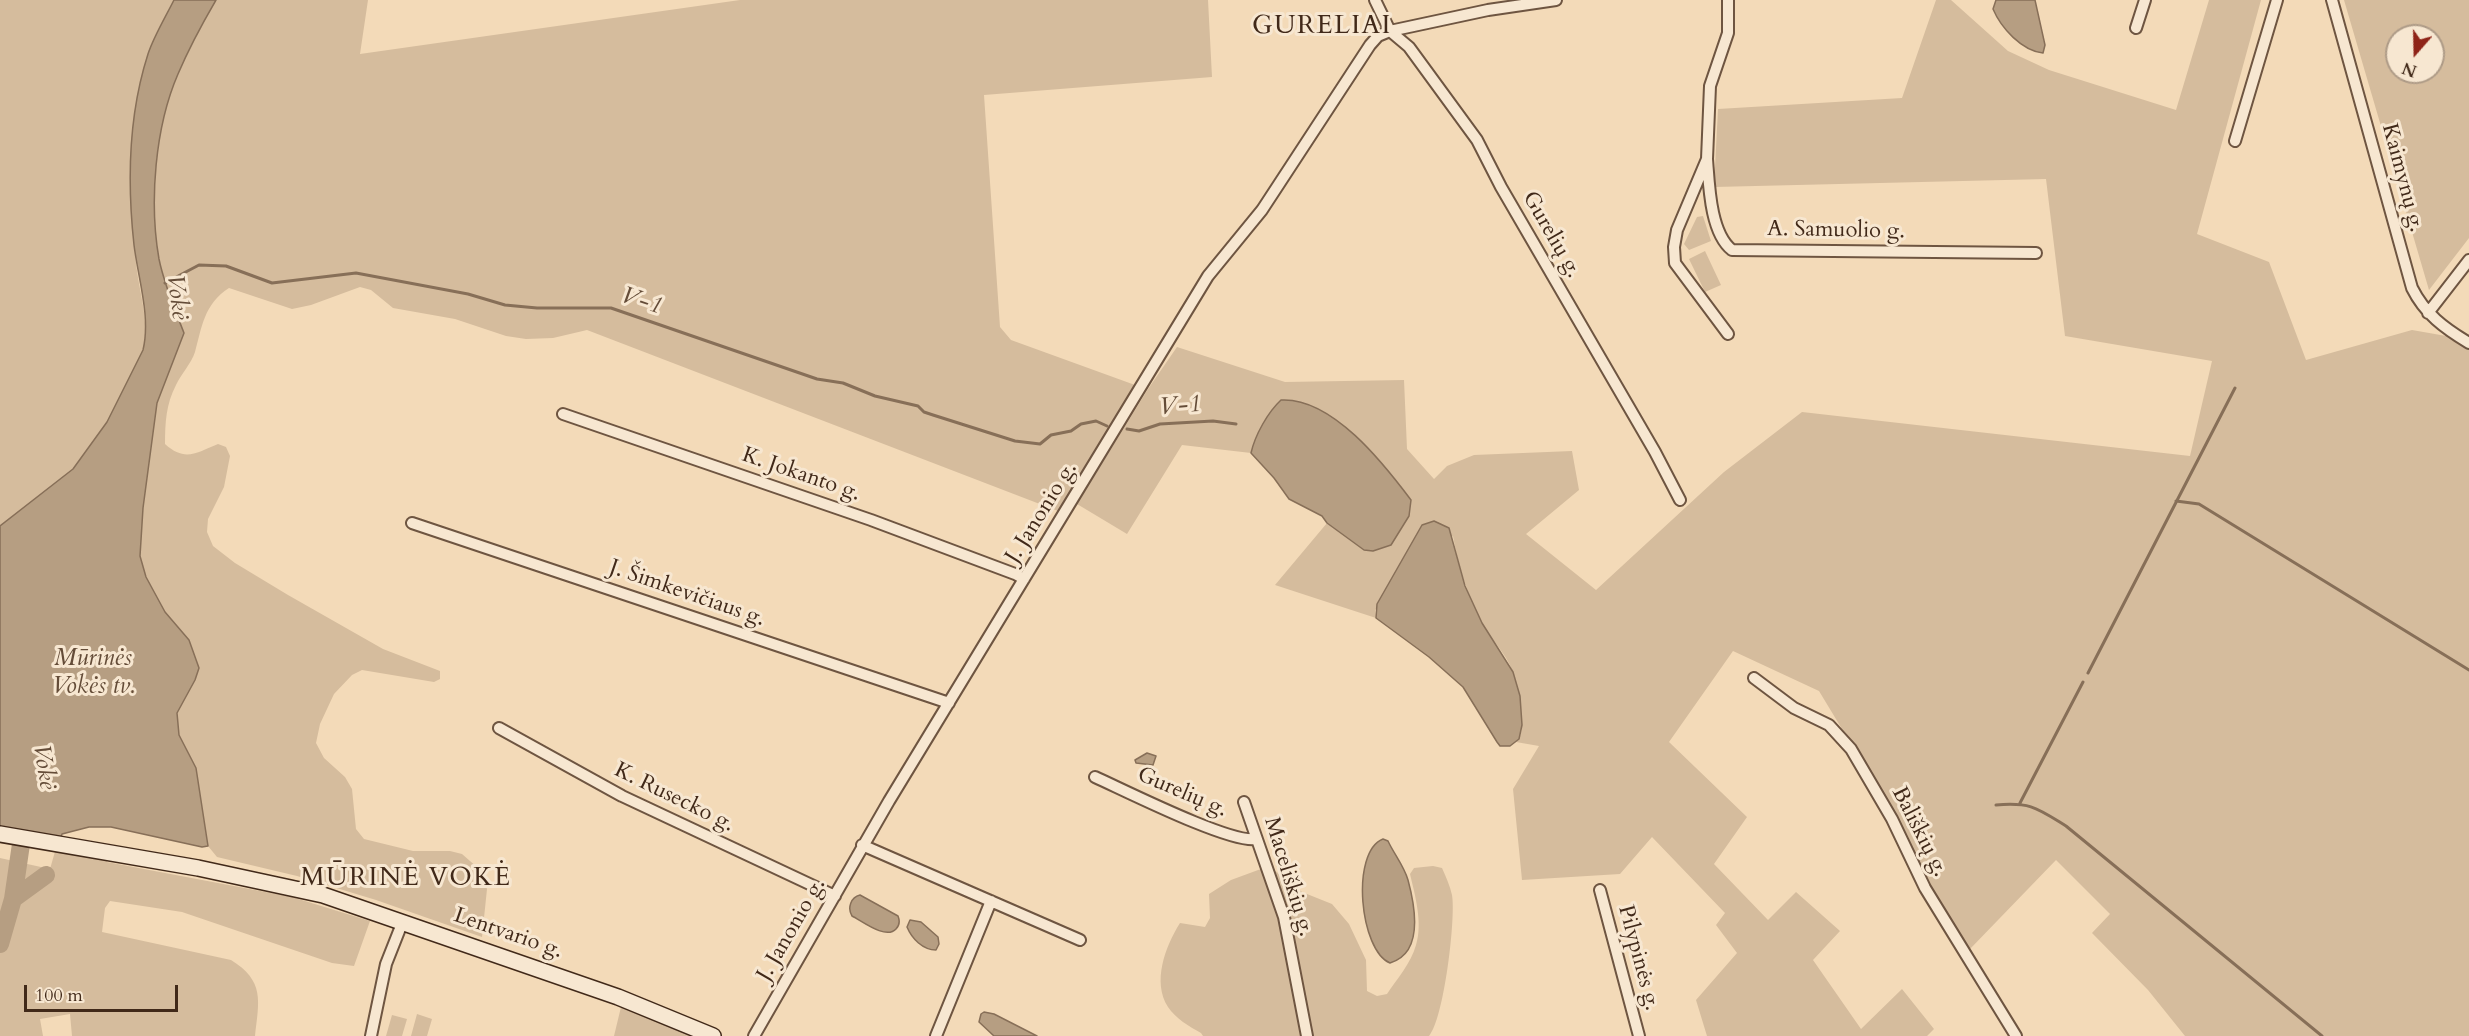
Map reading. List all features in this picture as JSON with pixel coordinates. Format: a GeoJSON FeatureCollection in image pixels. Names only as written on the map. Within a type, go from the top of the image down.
{"type":"FeatureCollection","features":[{"type":"Feature","properties":{"kind":"main road","name":"Lentvario g."},"geometry":{"type":"LineString","coordinates":[[0,834],[323,895],[618,996],[713,1036]]}},
{"type":"Feature","properties":{"kind":"street","name":"Gurelių g."},"geometry":{"type":"LineString","coordinates":[[1375,0],[1390,31],[1409,47],[1477,140],[1500,187],[1650,443],[1680,500]]}},
{"type":"Feature","properties":{"kind":"street"},"geometry":{"type":"LineString","coordinates":[[1390,31],[1488,10],[1556,0]]}},
{"type":"Feature","properties":{"kind":"street"},"geometry":{"type":"LineString","coordinates":[[1728,0],[1728,33],[1710,86],[1707,159],[1677,230],[1674,247],[1675,263],[1728,334]]}},
{"type":"Feature","properties":{"kind":"street"},"geometry":{"type":"LineString","coordinates":[[2136,28],[2145,0]]}},
{"type":"Feature","properties":{"kind":"street"},"geometry":{"type":"LineString","coordinates":[[2235,141],[2277,0]]}},
{"type":"Feature","properties":{"kind":"street","name":"Kaimynų g."},"geometry":{"type":"LineString","coordinates":[[2332,0],[2412,288],[2421,306],[2428,313],[2469,343]]}},
{"type":"Feature","properties":{"kind":"street","name":"J. Janonio g."},"geometry":{"type":"LineString","coordinates":[[754,1036],[862,845],[1208,276],[1262,210],[1370,45],[1378,36],[1390,31]]}},
{"type":"Feature","properties":{"kind":"street","name":"A. Samuolio g."},"geometry":{"type":"LineString","coordinates":[[1707,159],[1710,206],[1726,245],[1732,250],[2036,253]]}},
{"type":"Feature","properties":{"kind":"street"},"geometry":{"type":"LineString","coordinates":[[2428,313],[2469,260]]}},
{"type":"Feature","properties":{"kind":"street","name":"K. Jokanto g."},"geometry":{"type":"LineString","coordinates":[[563,414],[871,520],[1024,579]]}},
{"type":"Feature","properties":{"kind":"street","name":"J. Šimkevičiaus g."},"geometry":{"type":"LineString","coordinates":[[412,523],[949,703]]}},
{"type":"Feature","properties":{"kind":"street","name":"Bališkių g."},"geometry":{"type":"LineString","coordinates":[[1754,678],[1794,708],[1829,725],[1851,749],[1892,819],[1925,888],[2016,1036]]}},
{"type":"Feature","properties":{"kind":"street","name":"K. Rusecko g."},"geometry":{"type":"LineString","coordinates":[[499,728],[622,796],[834,896]]}},
{"type":"Feature","properties":{"kind":"street","name":"Gurelių g."},"geometry":{"type":"LineString","coordinates":[[1095,777],[1192,820],[1242,839],[1256,839]]}},
{"type":"Feature","properties":{"kind":"street","name":"Maceliškių g."},"geometry":{"type":"LineString","coordinates":[[1244,802],[1284,917],[1307,1036]]}},
{"type":"Feature","properties":{"kind":"street"},"geometry":{"type":"LineString","coordinates":[[862,845],[1080,940]]}},
{"type":"Feature","properties":{"kind":"street","name":"Pilypinės g."},"geometry":{"type":"LineString","coordinates":[[1600,891],[1639,1036]]}},
{"type":"Feature","properties":{"kind":"street"},"geometry":{"type":"LineString","coordinates":[[936,1036],[991,901]]}},
{"type":"Feature","properties":{"kind":"street"},"geometry":{"type":"LineString","coordinates":[[371,1036],[386,964],[403,921]]}},
{"type":"Feature","properties":{"kind":"shaded area"},"geometry":{"type":"Polygon","coordinates":[[[0,0],[174,0],[156,33],[148,54],[136,106],[133,132],[132,210],[136,263],[145,318],[143,350],[107,422],[73,469],[0,526],[0,0]]]}},
{"type":"Feature","properties":{"kind":"shaded area"},"geometry":{"type":"Polygon","coordinates":[[[216,0],[368,0],[360,54],[740,0],[1208,0],[1212,77],[984,95],[1000,327],[1011,340],[1135,385],[1058,511],[587,330],[553,338],[526,339],[506,336],[455,319],[393,308],[371,290],[360,287],[311,305],[292,309],[229,288],[214,301],[202,325],[195,352],[170,399],[165,444],[172,450],[185,454],[197,453],[218,444],[226,447],[230,456],[224,487],[208,519],[207,532],[213,546],[235,563],[383,649],[440,671],[440,679],[434,682],[362,670],[352,675],[334,694],[320,724],[316,743],[324,758],[345,777],[352,789],[356,829],[364,839],[413,851],[450,851],[462,854],[478,868],[487,889],[482,937],[376,900],[297,876],[217,857],[208,846],[196,768],[179,735],[177,712],[195,680],[189,640],[165,612],[146,577],[140,556],[143,508],[157,403],[184,333],[164,278],[156,237],[155,189],[159,141],[170,95],[178,74],[216,0]]]}},
{"type":"Feature","properties":{"kind":"shaded area"},"geometry":{"type":"Polygon","coordinates":[[[1936,0],[1951,0],[2008,51],[2049,70],[2176,110],[2209,0],[2261,0],[2197,234],[2269,262],[2306,360],[2412,330],[2469,340],[2469,1036],[2185,1036],[2148,990],[2092,933],[2110,914],[2056,860],[1970,949],[1925,880],[1894,815],[1819,691],[1733,651],[1669,742],[1747,817],[1714,864],[1768,920],[1796,892],[1840,931],[1813,960],[1861,1029],[1902,989],[1934,1029],[1927,1036],[1707,1036],[1696,1000],[1737,953],[1716,925],[1725,913],[1652,837],[1620,874],[1522,880],[1513,789],[1539,746],[1516,742],[1522,727],[1515,679],[1506,658],[1475,610],[1460,568],[1453,536],[1375,610],[1376,618],[1275,585],[1327,523],[1364,550],[1281,400],[1263,424],[1251,453],[1182,445],[1127,534],[1077,504],[1148,389],[1177,347],[1285,382],[1404,380],[1407,449],[1434,479],[1447,466],[1474,455],[1572,451],[1579,490],[1526,534],[1596,590],[1724,472],[1802,412],[2190,456],[2212,361],[2065,336],[2046,179],[1714,187],[1718,109],[1902,98],[1936,0]]]}},
{"type":"Feature","properties":{"kind":"shaded area"},"geometry":{"type":"Polygon","coordinates":[[[2344,0],[2469,0],[2469,238],[2429,290],[2344,0]]]}},
{"type":"Feature","properties":{"kind":"shaded area"},"geometry":{"type":"Polygon","coordinates":[[[1703,216],[1711,241],[1689,250],[1684,244],[1697,217],[1703,216]]]}},
{"type":"Feature","properties":{"kind":"shaded area"},"geometry":{"type":"Polygon","coordinates":[[[1705,251],[1721,285],[1705,292],[1689,259],[1705,251]]]}},
{"type":"Feature","properties":{"kind":"shaded area"},"geometry":{"type":"Polygon","coordinates":[[[56,848],[107,858],[107,862],[292,897],[370,921],[354,966],[332,963],[182,912],[110,901],[105,908],[102,932],[231,960],[242,968],[255,984],[257,993],[258,1012],[255,1036],[72,1036],[70,1014],[40,1019],[43,1036],[0,1036],[0,858],[50,869],[56,848]]]}},
{"type":"Feature","properties":{"kind":"shaded area"},"geometry":{"type":"Polygon","coordinates":[[[1269,866],[1302,892],[1332,904],[1349,924],[1366,960],[1367,991],[1377,996],[1387,994],[1407,964],[1416,945],[1419,928],[1410,874],[1414,868],[1433,866],[1442,868],[1452,895],[1452,924],[1444,990],[1429,1036],[1203,1036],[1175,1015],[1163,997],[1161,976],[1165,954],[1180,923],[1205,927],[1210,918],[1209,894],[1231,880],[1269,866]]]}},
{"type":"Feature","properties":{"kind":"shaded area"},"geometry":{"type":"Polygon","coordinates":[[[621,1007],[691,1036],[614,1036],[621,1007]]]}},
{"type":"Feature","properties":{"kind":"shaded area"},"geometry":{"type":"Polygon","coordinates":[[[417,1014],[432,1019],[427,1036],[411,1036],[417,1014]]]}},
{"type":"Feature","properties":{"kind":"shaded area"},"geometry":{"type":"Polygon","coordinates":[[[392,1015],[407,1019],[402,1036],[386,1036],[392,1015]]]}},
{"type":"Feature","properties":{"kind":"water","name":"Mūrinės Vokės tv."},"geometry":{"type":"Polygon","coordinates":[[[174,0],[216,0],[178,74],[170,95],[159,141],[155,189],[156,237],[164,278],[184,333],[157,403],[143,508],[140,556],[146,577],[165,612],[189,640],[199,668],[177,713],[179,735],[196,768],[208,846],[202,847],[111,827],[89,827],[62,834],[60,840],[0,829],[0,526],[73,469],[107,422],[143,350],[145,311],[134,245],[130,197],[133,125],[141,77],[148,54],[174,0]]]}},
{"type":"Feature","properties":{"kind":"water"},"geometry":{"type":"Polygon","coordinates":[[[1996,0],[2035,0],[2045,45],[2043,53],[2027,48],[2007,31],[1993,9],[1996,0]]]}},
{"type":"Feature","properties":{"kind":"water"},"geometry":{"type":"Polygon","coordinates":[[[1281,400],[1300,402],[1319,409],[1337,421],[1371,452],[1411,500],[1409,516],[1391,545],[1373,551],[1364,550],[1327,523],[1322,516],[1289,499],[1274,478],[1251,453],[1263,424],[1281,400]]]}},
{"type":"Feature","properties":{"kind":"water"},"geometry":{"type":"Polygon","coordinates":[[[1434,521],[1449,528],[1465,586],[1482,623],[1513,672],[1520,696],[1522,725],[1519,739],[1510,746],[1500,746],[1463,687],[1429,657],[1376,618],[1377,604],[1422,525],[1434,521]]]}},
{"type":"Feature","properties":{"kind":"water"},"geometry":{"type":"Polygon","coordinates":[[[1147,753],[1156,756],[1153,765],[1136,763],[1135,760],[1147,753]]]}},
{"type":"Feature","properties":{"kind":"water"},"geometry":{"type":"Polygon","coordinates":[[[1383,839],[1388,841],[1406,875],[1414,915],[1412,939],[1408,949],[1401,958],[1390,963],[1380,955],[1372,940],[1363,901],[1366,862],[1373,848],[1383,839]]]}},
{"type":"Feature","properties":{"kind":"water"},"geometry":{"type":"Polygon","coordinates":[[[860,895],[898,916],[899,923],[896,929],[892,932],[880,931],[852,916],[851,903],[860,895]]]}},
{"type":"Feature","properties":{"kind":"water"},"geometry":{"type":"Polygon","coordinates":[[[910,920],[921,922],[938,937],[939,944],[936,950],[922,946],[915,940],[907,927],[910,920]]]}},
{"type":"Feature","properties":{"kind":"water"},"geometry":{"type":"Polygon","coordinates":[[[984,1012],[994,1014],[1037,1036],[994,1036],[979,1022],[984,1012]]]}},
{"type":"Feature","properties":{"kind":"waterway","name":"V-1"},"geometry":{"type":"LineString","coordinates":[[165,283],[199,265],[226,266],[272,283],[356,273],[468,294],[505,305],[537,308],[611,308],[817,379],[843,383],[875,396],[918,406],[924,412],[1015,441],[1040,444],[1051,435],[1071,431],[1081,424],[1096,421],[1107,426]]}},
{"type":"Feature","properties":{"kind":"waterway"},"geometry":{"type":"LineString","coordinates":[[2088,673],[2235,388]]}},
{"type":"Feature","properties":{"kind":"waterway","name":"V-1"},"geometry":{"type":"LineString","coordinates":[[1127,429],[1139,431],[1160,424],[1213,421],[1236,424]]}},
{"type":"Feature","properties":{"kind":"waterway"},"geometry":{"type":"LineString","coordinates":[[2176,501],[2199,504],[2469,670]]}},
{"type":"Feature","properties":{"kind":"waterway"},"geometry":{"type":"LineString","coordinates":[[2020,803],[2083,682]]}},
{"type":"Feature","properties":{"kind":"waterway"},"geometry":{"type":"LineString","coordinates":[[1996,805],[2018,804],[2033,808],[2066,826],[2322,1036]]}},
{"type":"Feature","properties":{"kind":"waterway","name":"Vokė"},"geometry":{"type":"LineString","coordinates":[[0,944],[13,899],[21,844]]}},
{"type":"Feature","properties":{"kind":"waterway"},"geometry":{"type":"LineString","coordinates":[[13,899],[46,875]]}},
{"type":"Feature","properties":{"kind":"district","name":"GURELIAI"},"geometry":{"type":"Point","coordinates":[1322,27]}},
{"type":"Feature","properties":{"kind":"district","name":"MŪRINĖ VOKĖ"},"geometry":{"type":"Point","coordinates":[406,879]}}]}
